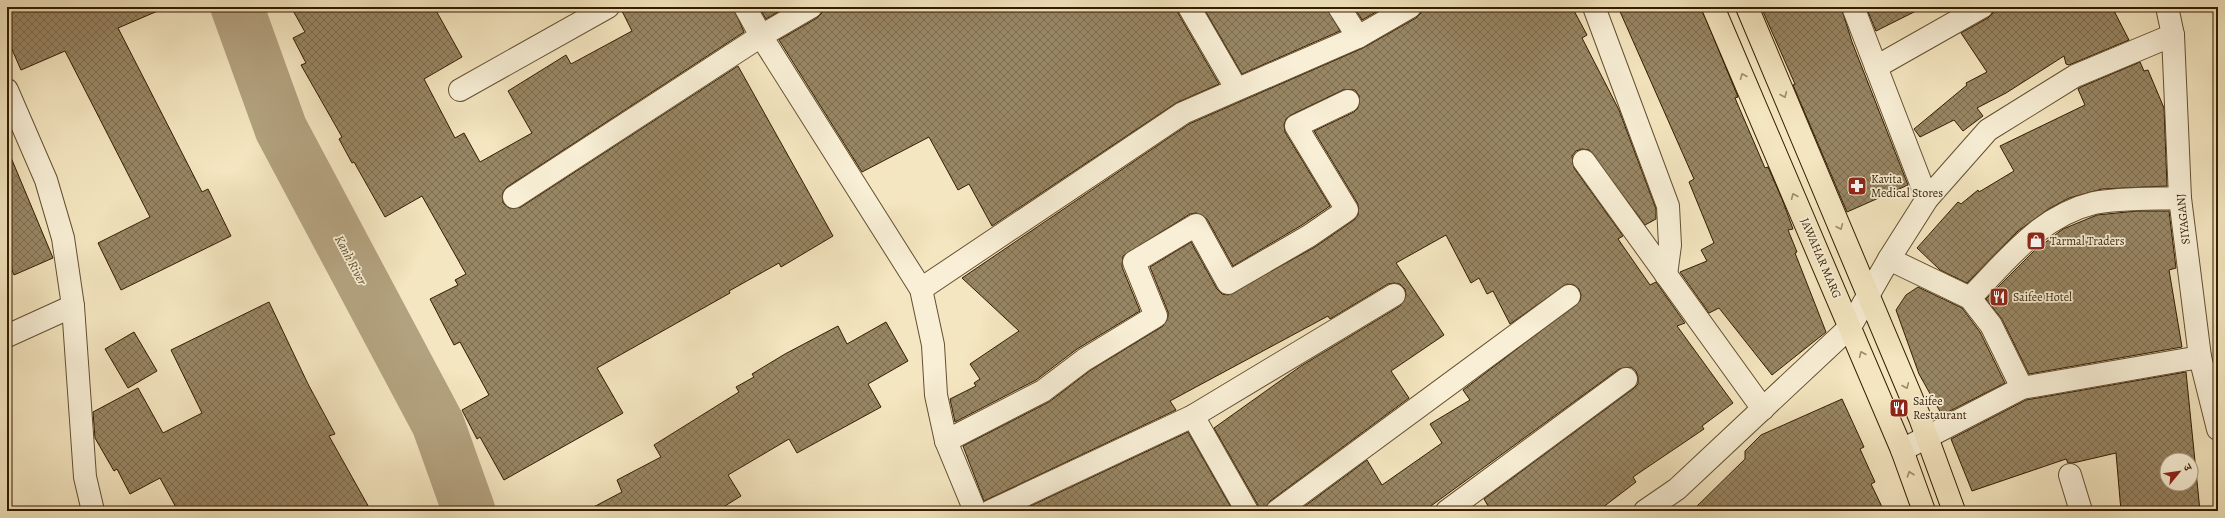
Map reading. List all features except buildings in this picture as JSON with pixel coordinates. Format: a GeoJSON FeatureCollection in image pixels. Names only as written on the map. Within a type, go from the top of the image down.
{"type":"FeatureCollection","features":[{"type":"Feature","properties":{"kind":"main road","name":"JAWAHAR MARG"},"geometry":{"type":"LineString","coordinates":[[1713,7],[1902,450],[1924,511]]}},
{"type":"Feature","properties":{"kind":"main road"},"geometry":{"type":"LineString","coordinates":[[1748,7],[1927,437],[1954,511]]}},
{"type":"Feature","properties":{"kind":"street"},"geometry":{"type":"LineString","coordinates":[[460,90],[608,7]]}},
{"type":"Feature","properties":{"kind":"street"},"geometry":{"type":"LineString","coordinates":[[745,7],[761,36],[921,289],[933,345],[936,395],[946,441],[975,511]]}},
{"type":"Feature","properties":{"kind":"street"},"geometry":{"type":"LineString","coordinates":[[514,197],[761,36],[811,7]]}},
{"type":"Feature","properties":{"kind":"street"},"geometry":{"type":"LineString","coordinates":[[1189,7],[1236,88]]}},
{"type":"Feature","properties":{"kind":"street"},"geometry":{"type":"LineString","coordinates":[[1339,7],[1358,37]]}},
{"type":"Feature","properties":{"kind":"street"},"geometry":{"type":"LineString","coordinates":[[921,289],[1183,113],[1236,88],[1358,37],[1408,7]]}},
{"type":"Feature","properties":{"kind":"street"},"geometry":{"type":"LineString","coordinates":[[1594,7],[1668,206],[1670,245],[1666,275]]}},
{"type":"Feature","properties":{"kind":"street"},"geometry":{"type":"LineString","coordinates":[[1853,7],[1927,199]]}},
{"type":"Feature","properties":{"kind":"street"},"geometry":{"type":"LineString","coordinates":[[1876,66],[1982,7]]}},
{"type":"Feature","properties":{"kind":"street","name":"SIYAGANJ"},"geometry":{"type":"LineString","coordinates":[[2167,7],[2173,35],[2180,198],[2200,357],[2218,429]]}},
{"type":"Feature","properties":{"kind":"street"},"geometry":{"type":"LineString","coordinates":[[1645,511],[1677,489],[1850,327],[1888,259],[1927,199],[1988,130],[2075,76],[2173,35]]}},
{"type":"Feature","properties":{"kind":"street"},"geometry":{"type":"LineString","coordinates":[[7,90],[46,180],[63,238],[73,306],[85,477],[92,511]]}},
{"type":"Feature","properties":{"kind":"street"},"geometry":{"type":"LineString","coordinates":[[946,441],[1043,391],[1084,360],[1156,316],[1134,262],[1196,225],[1228,283],[1309,236],[1346,210],[1296,126],[1348,101]]}},
{"type":"Feature","properties":{"kind":"street"},"geometry":{"type":"LineString","coordinates":[[1584,162],[1763,409]]}},
{"type":"Feature","properties":{"kind":"street"},"geometry":{"type":"LineString","coordinates":[[1970,298],[2030,237],[2050,221],[2068,211],[2096,203],[2180,198]]}},
{"type":"Feature","properties":{"kind":"street"},"geometry":{"type":"LineString","coordinates":[[1888,259],[1970,298],[1991,325],[2022,388]]}},
{"type":"Feature","properties":{"kind":"street"},"geometry":{"type":"LineString","coordinates":[[991,511],[1193,416],[1394,295]]}},
{"type":"Feature","properties":{"kind":"street"},"geometry":{"type":"LineString","coordinates":[[1277,511],[1568,296]]}},
{"type":"Feature","properties":{"kind":"street"},"geometry":{"type":"LineString","coordinates":[[7,336],[73,306]]}},
{"type":"Feature","properties":{"kind":"street"},"geometry":{"type":"LineString","coordinates":[[1902,450],[2022,388],[2200,357]]}},
{"type":"Feature","properties":{"kind":"street"},"geometry":{"type":"LineString","coordinates":[[1447,511],[1626,379]]}},
{"type":"Feature","properties":{"kind":"street"},"geometry":{"type":"LineString","coordinates":[[1193,416],[1247,511]]}},
{"type":"Feature","properties":{"kind":"street"},"geometry":{"type":"LineString","coordinates":[[2070,476],[2081,511]]}},
{"type":"Feature","properties":{"kind":"waterway","name":"Kanh River"},"geometry":{"type":"LineString","coordinates":[[237,7],[281,129],[438,424],[469,511]]}},
{"type":"Feature","properties":{"kind":"place","name":"Kavita Medical Stores"},"geometry":{"type":"Point","coordinates":[1857,186]}},
{"type":"Feature","properties":{"kind":"place","name":"Tarmal Traders"},"geometry":{"type":"Point","coordinates":[2036,241]}},
{"type":"Feature","properties":{"kind":"place","name":"Saifee Hotel"},"geometry":{"type":"Point","coordinates":[1999,297]}},
{"type":"Feature","properties":{"kind":"place","name":"Saifee Restaurant"},"geometry":{"type":"Point","coordinates":[1899,408]}}]}
